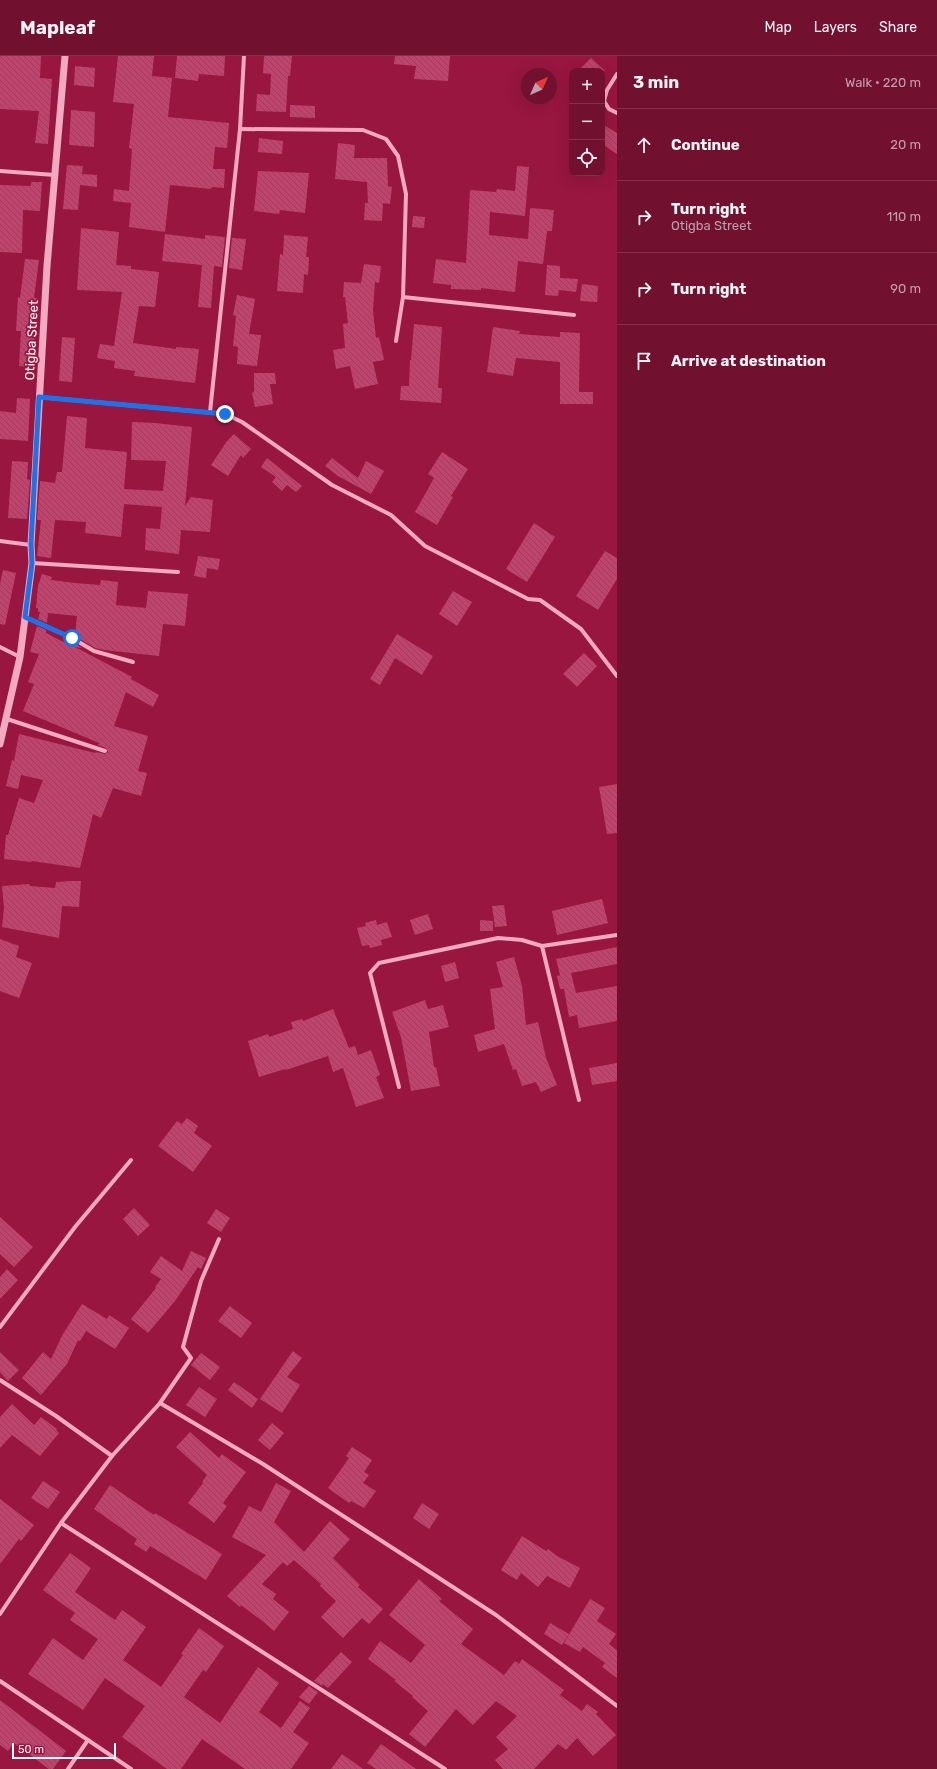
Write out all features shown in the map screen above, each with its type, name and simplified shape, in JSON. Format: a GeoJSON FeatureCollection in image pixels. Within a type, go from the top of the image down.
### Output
{"type":"FeatureCollection","features":[{"type":"Feature","properties":{"kind":"street","name":"Otigba Street"},"geometry":{"type":"LineString","coordinates":[[0,744],[7,719],[20,657],[32,563],[31,544],[47,266],[65,56]]}},
{"type":"Feature","properties":{"kind":"street"},"geometry":{"type":"LineString","coordinates":[[210,412],[240,129],[244,56]]}},
{"type":"Feature","properties":{"kind":"street"},"geometry":{"type":"LineString","coordinates":[[617,74],[607,90],[604,101],[609,109],[617,113]]}},
{"type":"Feature","properties":{"kind":"street"},"geometry":{"type":"LineString","coordinates":[[240,129],[363,130],[386,139],[398,156],[406,194],[403,297],[396,341]]}},
{"type":"Feature","properties":{"kind":"street"},"geometry":{"type":"LineString","coordinates":[[0,171],[55,175]]}},
{"type":"Feature","properties":{"kind":"street"},"geometry":{"type":"LineString","coordinates":[[403,297],[574,315]]}},
{"type":"Feature","properties":{"kind":"street"},"geometry":{"type":"LineString","coordinates":[[39,397],[210,412],[225,414],[242,422],[332,485],[391,515],[425,546],[528,599],[540,600],[581,629],[617,676]]}},
{"type":"Feature","properties":{"kind":"street"},"geometry":{"type":"LineString","coordinates":[[0,541],[31,544]]}},
{"type":"Feature","properties":{"kind":"street"},"geometry":{"type":"LineString","coordinates":[[32,563],[178,572]]}},
{"type":"Feature","properties":{"kind":"street"},"geometry":{"type":"LineString","coordinates":[[25,617],[72,638],[94,651],[133,662]]}},
{"type":"Feature","properties":{"kind":"street"},"geometry":{"type":"LineString","coordinates":[[0,647],[20,657]]}},
{"type":"Feature","properties":{"kind":"street"},"geometry":{"type":"LineString","coordinates":[[7,719],[105,751]]}},
{"type":"Feature","properties":{"kind":"street"},"geometry":{"type":"LineString","coordinates":[[399,1087],[370,973],[379,963],[498,938],[522,940],[542,946],[617,935]]}},
{"type":"Feature","properties":{"kind":"street"},"geometry":{"type":"LineString","coordinates":[[542,946],[579,1100]]}},
{"type":"Feature","properties":{"kind":"street"},"geometry":{"type":"LineString","coordinates":[[0,1327],[75,1227],[131,1160]]}},
{"type":"Feature","properties":{"kind":"street"},"geometry":{"type":"LineString","coordinates":[[0,1614],[61,1523],[112,1456],[160,1403],[191,1358],[183,1347],[201,1281],[220,1239]]}},
{"type":"Feature","properties":{"kind":"street"},"geometry":{"type":"LineString","coordinates":[[0,1380],[56,1416],[112,1456]]}},
{"type":"Feature","properties":{"kind":"street"},"geometry":{"type":"LineString","coordinates":[[160,1403],[263,1464],[496,1615],[617,1706]]}},
{"type":"Feature","properties":{"kind":"street"},"geometry":{"type":"LineString","coordinates":[[61,1523],[445,1769]]}},
{"type":"Feature","properties":{"kind":"street"},"geometry":{"type":"LineString","coordinates":[[0,1681],[131,1769]]}},
{"type":"Feature","properties":{"kind":"street"},"geometry":{"type":"LineString","coordinates":[[68,1769],[88,1740]]}},
{"type":"Feature","properties":{"kind":"building"},"geometry":{"type":"Polygon","coordinates":[[[0,56],[41,56],[40,78],[52,79],[48,144],[35,143],[39,111],[0,109],[0,56]]]}},
{"type":"Feature","properties":{"kind":"building"},"geometry":{"type":"Polygon","coordinates":[[[118,56],[154,56],[152,76],[172,78],[168,117],[229,123],[227,148],[215,147],[213,169],[225,169],[224,188],[212,187],[211,189],[170,185],[165,232],[129,227],[131,203],[113,201],[114,189],[129,191],[132,149],[129,148],[134,104],[113,102],[118,56]]]}},
{"type":"Feature","properties":{"kind":"building"},"geometry":{"type":"Polygon","coordinates":[[[177,56],[225,56],[224,76],[199,74],[198,81],[175,78],[177,56]]]}},
{"type":"Feature","properties":{"kind":"building"},"geometry":{"type":"Polygon","coordinates":[[[264,56],[292,56],[290,76],[288,76],[286,112],[256,111],[257,94],[270,95],[271,74],[263,73],[264,56]]]}},
{"type":"Feature","properties":{"kind":"building"},"geometry":{"type":"Polygon","coordinates":[[[395,56],[450,56],[448,81],[414,79],[416,66],[394,64],[395,56]]]}},
{"type":"Feature","properties":{"kind":"building"},"geometry":{"type":"Polygon","coordinates":[[[591,58],[602,68],[581,68],[591,58]]]}},
{"type":"Feature","properties":{"kind":"building"},"geometry":{"type":"Polygon","coordinates":[[[75,66],[95,68],[94,87],[74,85],[75,66]]]}},
{"type":"Feature","properties":{"kind":"building"},"geometry":{"type":"Polygon","coordinates":[[[290,105],[315,106],[315,118],[290,117],[290,105]]]}},
{"type":"Feature","properties":{"kind":"building"},"geometry":{"type":"Polygon","coordinates":[[[71,110],[95,112],[94,147],[69,145],[71,110]]]}},
{"type":"Feature","properties":{"kind":"building"},"geometry":{"type":"Polygon","coordinates":[[[605,126],[617,133],[617,154],[605,146],[605,126]]]}},
{"type":"Feature","properties":{"kind":"building"},"geometry":{"type":"Polygon","coordinates":[[[259,138],[283,141],[282,154],[258,152],[259,138]]]}},
{"type":"Feature","properties":{"kind":"building"},"geometry":{"type":"Polygon","coordinates":[[[338,143],[355,145],[354,158],[387,158],[388,186],[392,187],[390,204],[383,203],[382,221],[364,220],[365,203],[368,203],[367,182],[335,179],[338,143]]]}},
{"type":"Feature","properties":{"kind":"building"},"geometry":{"type":"Polygon","coordinates":[[[67,165],[83,166],[82,174],[97,175],[97,187],[80,185],[78,210],[63,209],[67,165]]]}},
{"type":"Feature","properties":{"kind":"building"},"geometry":{"type":"Polygon","coordinates":[[[517,166],[529,167],[525,216],[490,212],[489,235],[528,239],[530,208],[554,210],[552,231],[547,231],[543,264],[518,261],[515,292],[481,288],[481,290],[451,289],[451,285],[433,283],[436,259],[466,263],[470,190],[496,192],[497,189],[515,191],[517,166]]]}},
{"type":"Feature","properties":{"kind":"building"},"geometry":{"type":"Polygon","coordinates":[[[258,171],[309,173],[305,213],[280,210],[279,214],[254,211],[258,171]]]}},
{"type":"Feature","properties":{"kind":"building"},"geometry":{"type":"Polygon","coordinates":[[[31,182],[42,182],[40,211],[23,210],[22,253],[0,252],[0,185],[31,186],[31,182]]]}},
{"type":"Feature","properties":{"kind":"building"},"geometry":{"type":"Polygon","coordinates":[[[413,216],[425,217],[424,228],[412,227],[413,216]]]}},
{"type":"Feature","properties":{"kind":"building"},"geometry":{"type":"Polygon","coordinates":[[[81,228],[119,232],[116,265],[131,266],[131,269],[159,272],[155,307],[139,306],[133,343],[176,349],[176,347],[199,349],[195,383],[134,376],[135,371],[114,368],[115,361],[97,358],[100,344],[114,346],[122,292],[77,290],[81,228]]]}},
{"type":"Feature","properties":{"kind":"building"},"geometry":{"type":"Polygon","coordinates":[[[165,234],[205,239],[205,235],[225,237],[222,267],[214,266],[211,308],[198,307],[202,265],[162,261],[165,234]]]}},
{"type":"Feature","properties":{"kind":"building"},"geometry":{"type":"Polygon","coordinates":[[[284,235],[308,237],[306,257],[309,257],[308,275],[304,274],[303,293],[277,291],[280,254],[283,255],[284,235]]]}},
{"type":"Feature","properties":{"kind":"building"},"geometry":{"type":"Polygon","coordinates":[[[232,238],[246,239],[242,270],[229,268],[232,238]]]}},
{"type":"Feature","properties":{"kind":"building"},"geometry":{"type":"Polygon","coordinates":[[[25,259],[39,260],[34,298],[37,298],[33,368],[19,366],[21,331],[16,331],[18,297],[20,298],[25,259]]]}},
{"type":"Feature","properties":{"kind":"building"},"geometry":{"type":"Polygon","coordinates":[[[364,264],[381,266],[379,283],[375,282],[373,311],[376,338],[379,337],[384,360],[373,362],[378,384],[355,389],[350,366],[336,369],[333,350],[345,348],[343,324],[348,323],[345,297],[343,297],[344,282],[361,283],[364,264]]]}},
{"type":"Feature","properties":{"kind":"building"},"geometry":{"type":"Polygon","coordinates":[[[547,265],[560,266],[560,278],[578,279],[576,292],[559,290],[558,296],[545,295],[547,265]]]}},
{"type":"Feature","properties":{"kind":"building"},"geometry":{"type":"Polygon","coordinates":[[[582,284],[598,286],[597,302],[580,301],[582,284]]]}},
{"type":"Feature","properties":{"kind":"building"},"geometry":{"type":"Polygon","coordinates":[[[237,295],[255,299],[249,334],[261,335],[257,366],[237,364],[238,347],[233,346],[236,316],[233,315],[237,295]]]}},
{"type":"Feature","properties":{"kind":"building"},"geometry":{"type":"Polygon","coordinates":[[[414,324],[442,327],[438,388],[442,388],[441,403],[400,400],[401,386],[409,386],[414,324]]]}},
{"type":"Feature","properties":{"kind":"building"},"geometry":{"type":"Polygon","coordinates":[[[493,327],[520,331],[519,334],[560,337],[560,332],[580,333],[579,392],[593,392],[593,404],[560,404],[560,362],[516,358],[513,376],[487,372],[493,327]]]}},
{"type":"Feature","properties":{"kind":"building"},"geometry":{"type":"Polygon","coordinates":[[[62,337],[75,338],[72,382],[59,381],[62,337]]]}},
{"type":"Feature","properties":{"kind":"building"},"geometry":{"type":"Polygon","coordinates":[[[254,373],[275,373],[276,384],[270,384],[273,404],[255,407],[252,393],[254,392],[254,373]]]}},
{"type":"Feature","properties":{"kind":"building"},"geometry":{"type":"Polygon","coordinates":[[[17,398],[30,399],[28,441],[0,439],[0,411],[16,413],[17,398]]]}},
{"type":"Feature","properties":{"kind":"building"},"geometry":{"type":"Polygon","coordinates":[[[67,416],[87,418],[85,448],[127,452],[124,489],[163,491],[166,461],[131,460],[132,422],[192,427],[185,506],[191,497],[213,500],[210,532],[181,530],[179,554],[145,550],[146,528],[160,529],[162,507],[124,504],[121,537],[85,533],[86,522],[55,520],[51,558],[37,556],[41,520],[37,520],[40,481],[55,483],[57,472],[62,472],[67,416]]]}},
{"type":"Feature","properties":{"kind":"building"},"geometry":{"type":"Polygon","coordinates":[[[234,434],[251,449],[243,458],[241,455],[228,476],[211,465],[227,441],[234,434]]]}},
{"type":"Feature","properties":{"kind":"building"},"geometry":{"type":"Polygon","coordinates":[[[442,452],[468,469],[451,496],[453,497],[437,525],[415,512],[434,478],[428,474],[442,452]]]}},
{"type":"Feature","properties":{"kind":"building"},"geometry":{"type":"Polygon","coordinates":[[[267,458],[302,486],[296,492],[287,485],[282,491],[272,482],[276,477],[261,467],[267,458]]]}},
{"type":"Feature","properties":{"kind":"building"},"geometry":{"type":"Polygon","coordinates":[[[332,458],[358,478],[366,461],[384,471],[371,494],[338,476],[325,466],[332,458]]]}},
{"type":"Feature","properties":{"kind":"building"},"geometry":{"type":"Polygon","coordinates":[[[12,461],[28,462],[27,479],[30,480],[27,519],[8,518],[12,461]]]}},
{"type":"Feature","properties":{"kind":"building"},"geometry":{"type":"Polygon","coordinates":[[[534,523],[555,537],[527,582],[506,569],[534,523]]]}},
{"type":"Feature","properties":{"kind":"building"},"geometry":{"type":"Polygon","coordinates":[[[605,551],[617,558],[617,579],[598,610],[576,596],[605,551]]]}},
{"type":"Feature","properties":{"kind":"building"},"geometry":{"type":"Polygon","coordinates":[[[198,556],[220,559],[218,570],[207,568],[206,578],[194,576],[198,556]]]}},
{"type":"Feature","properties":{"kind":"building"},"geometry":{"type":"Polygon","coordinates":[[[3,570],[16,573],[5,625],[0,624],[0,584],[3,570]]]}},
{"type":"Feature","properties":{"kind":"building"},"geometry":{"type":"Polygon","coordinates":[[[42,574],[52,577],[51,580],[75,583],[100,585],[101,580],[118,582],[116,605],[146,608],[148,591],[188,594],[185,626],[163,624],[159,656],[95,648],[75,636],[77,616],[48,613],[47,623],[38,619],[40,612],[38,612],[38,608],[36,608],[38,586],[42,574]]]}},
{"type":"Feature","properties":{"kind":"building"},"geometry":{"type":"Polygon","coordinates":[[[453,591],[472,602],[457,626],[439,614],[453,591]]]}},
{"type":"Feature","properties":{"kind":"building"},"geometry":{"type":"Polygon","coordinates":[[[37,626],[46,630],[46,633],[73,647],[74,643],[82,648],[75,647],[132,677],[131,679],[159,695],[153,707],[126,692],[114,726],[148,736],[138,771],[147,773],[141,796],[113,788],[101,818],[93,814],[80,868],[32,861],[4,859],[6,835],[8,835],[19,798],[34,803],[43,780],[21,775],[18,789],[6,786],[12,760],[14,761],[19,734],[95,753],[105,754],[108,752],[106,748],[98,745],[99,743],[23,711],[34,684],[28,682],[39,654],[30,652],[37,626]]]}},
{"type":"Feature","properties":{"kind":"building"},"geometry":{"type":"Polygon","coordinates":[[[397,634],[433,656],[422,675],[395,658],[380,685],[370,679],[397,634]]]}},
{"type":"Feature","properties":{"kind":"building"},"geometry":{"type":"Polygon","coordinates":[[[584,653],[597,666],[577,687],[563,674],[584,653]]]}},
{"type":"Feature","properties":{"kind":"building"},"geometry":{"type":"Polygon","coordinates":[[[617,784],[617,833],[607,834],[599,787],[617,784]]]}},
{"type":"Feature","properties":{"kind":"building"},"geometry":{"type":"Polygon","coordinates":[[[81,881],[79,907],[62,906],[59,938],[2,927],[4,908],[2,886],[29,884],[30,886],[55,888],[56,882],[81,881]]]}},
{"type":"Feature","properties":{"kind":"building"},"geometry":{"type":"Polygon","coordinates":[[[602,899],[608,923],[557,935],[552,911],[602,899]]]}},
{"type":"Feature","properties":{"kind":"building"},"geometry":{"type":"Polygon","coordinates":[[[504,905],[507,926],[495,927],[492,906],[504,905]]]}},
{"type":"Feature","properties":{"kind":"building"},"geometry":{"type":"Polygon","coordinates":[[[428,914],[433,929],[415,935],[410,920],[428,914]]]}},
{"type":"Feature","properties":{"kind":"building"},"geometry":{"type":"Polygon","coordinates":[[[376,920],[377,925],[387,922],[392,937],[381,940],[382,945],[370,948],[369,945],[362,946],[357,928],[366,926],[365,923],[376,920]]]}},
{"type":"Feature","properties":{"kind":"building"},"geometry":{"type":"Polygon","coordinates":[[[480,920],[493,921],[493,931],[480,931],[480,920]]]}},
{"type":"Feature","properties":{"kind":"building"},"geometry":{"type":"Polygon","coordinates":[[[0,939],[19,946],[16,957],[32,963],[19,998],[0,991],[0,939]]]}},
{"type":"Feature","properties":{"kind":"building"},"geometry":{"type":"Polygon","coordinates":[[[617,947],[617,964],[571,973],[576,993],[617,986],[617,1021],[579,1028],[577,1015],[569,1017],[564,989],[560,989],[557,976],[560,975],[556,959],[617,947]]]}},
{"type":"Feature","properties":{"kind":"building"},"geometry":{"type":"Polygon","coordinates":[[[514,957],[522,986],[526,1025],[538,1022],[546,1058],[557,1085],[541,1092],[536,1082],[522,1086],[516,1069],[513,1070],[504,1044],[478,1052],[474,1035],[495,1029],[490,989],[503,987],[496,962],[514,957]]]}},
{"type":"Feature","properties":{"kind":"building"},"geometry":{"type":"Polygon","coordinates":[[[455,962],[459,978],[445,982],[441,966],[455,962]]]}},
{"type":"Feature","properties":{"kind":"building"},"geometry":{"type":"Polygon","coordinates":[[[425,1000],[428,1009],[443,1005],[449,1027],[429,1032],[434,1067],[436,1067],[440,1086],[411,1091],[401,1037],[392,1012],[425,1000]]]}},
{"type":"Feature","properties":{"kind":"building"},"geometry":{"type":"Polygon","coordinates":[[[333,1009],[349,1048],[355,1046],[358,1055],[371,1050],[380,1075],[376,1077],[384,1098],[356,1107],[343,1068],[333,1072],[328,1056],[259,1077],[248,1041],[268,1034],[269,1037],[293,1029],[291,1022],[302,1019],[303,1021],[333,1009]]]}},
{"type":"Feature","properties":{"kind":"building"},"geometry":{"type":"Polygon","coordinates":[[[617,1063],[617,1081],[592,1085],[589,1068],[617,1063]]]}},
{"type":"Feature","properties":{"kind":"building"},"geometry":{"type":"Polygon","coordinates":[[[187,1118],[198,1126],[194,1133],[212,1146],[193,1172],[158,1146],[177,1121],[182,1124],[187,1118]]]}},
{"type":"Feature","properties":{"kind":"building"},"geometry":{"type":"Polygon","coordinates":[[[134,1208],[150,1225],[138,1236],[123,1219],[134,1208]]]}},
{"type":"Feature","properties":{"kind":"building"},"geometry":{"type":"Polygon","coordinates":[[[216,1209],[230,1218],[221,1232],[207,1223],[216,1209]]]}},
{"type":"Feature","properties":{"kind":"building"},"geometry":{"type":"Polygon","coordinates":[[[0,1217],[33,1247],[14,1267],[0,1254],[0,1217]]]}},
{"type":"Feature","properties":{"kind":"building"},"geometry":{"type":"Polygon","coordinates":[[[191,1251],[206,1258],[201,1269],[198,1267],[175,1301],[148,1333],[131,1319],[156,1288],[155,1287],[161,1279],[150,1272],[161,1256],[182,1271],[191,1251]]]}},
{"type":"Feature","properties":{"kind":"building"},"geometry":{"type":"Polygon","coordinates":[[[7,1269],[18,1280],[0,1299],[0,1277],[7,1269]]]}},
{"type":"Feature","properties":{"kind":"building"},"geometry":{"type":"Polygon","coordinates":[[[82,1304],[107,1319],[109,1315],[129,1328],[115,1349],[86,1331],[80,1341],[78,1340],[67,1364],[41,1395],[22,1378],[43,1352],[51,1359],[63,1334],[82,1304]]]}},
{"type":"Feature","properties":{"kind":"building"},"geometry":{"type":"Polygon","coordinates":[[[230,1306],[252,1323],[241,1338],[218,1321],[230,1306]]]}},
{"type":"Feature","properties":{"kind":"building"},"geometry":{"type":"Polygon","coordinates":[[[293,1351],[302,1358],[287,1377],[300,1385],[282,1413],[260,1399],[293,1351]]]}},
{"type":"Feature","properties":{"kind":"building"},"geometry":{"type":"Polygon","coordinates":[[[0,1352],[19,1370],[8,1381],[0,1372],[0,1352]]]}},
{"type":"Feature","properties":{"kind":"building"},"geometry":{"type":"Polygon","coordinates":[[[201,1353],[220,1367],[210,1380],[191,1365],[201,1353]]]}},
{"type":"Feature","properties":{"kind":"building"},"geometry":{"type":"Polygon","coordinates":[[[234,1382],[258,1399],[252,1408],[228,1390],[234,1382]]]}},
{"type":"Feature","properties":{"kind":"building"},"geometry":{"type":"Polygon","coordinates":[[[199,1387],[217,1399],[205,1417],[186,1405],[199,1387]]]}},
{"type":"Feature","properties":{"kind":"building"},"geometry":{"type":"Polygon","coordinates":[[[12,1404],[34,1425],[41,1417],[57,1429],[56,1430],[59,1433],[40,1456],[12,1435],[0,1448],[0,1417],[12,1404]]]}},
{"type":"Feature","properties":{"kind":"building"},"geometry":{"type":"Polygon","coordinates":[[[272,1423],[284,1433],[270,1450],[258,1440],[272,1423]]]}},
{"type":"Feature","properties":{"kind":"building"},"geometry":{"type":"Polygon","coordinates":[[[190,1432],[219,1458],[222,1454],[246,1472],[223,1503],[227,1506],[214,1523],[188,1503],[207,1475],[176,1447],[190,1432]]]}},
{"type":"Feature","properties":{"kind":"building"},"geometry":{"type":"Polygon","coordinates":[[[352,1447],[372,1460],[364,1472],[369,1475],[363,1483],[376,1491],[364,1508],[351,1501],[349,1503],[328,1488],[349,1458],[346,1456],[352,1447]]]}},
{"type":"Feature","properties":{"kind":"building"},"geometry":{"type":"Polygon","coordinates":[[[43,1481],[60,1492],[48,1509],[31,1498],[43,1481]]]}},
{"type":"Feature","properties":{"kind":"building"},"geometry":{"type":"Polygon","coordinates":[[[276,1483],[291,1491],[274,1522],[304,1552],[330,1521],[350,1539],[333,1558],[360,1585],[358,1587],[383,1609],[369,1624],[362,1618],[343,1638],[321,1617],[336,1601],[320,1586],[321,1584],[294,1560],[287,1566],[283,1562],[262,1584],[276,1594],[273,1599],[289,1612],[274,1631],[227,1596],[266,1555],[232,1537],[249,1506],[261,1512],[276,1483]]]}},
{"type":"Feature","properties":{"kind":"building"},"geometry":{"type":"Polygon","coordinates":[[[110,1485],[154,1515],[155,1513],[222,1554],[206,1580],[150,1546],[146,1552],[134,1544],[137,1539],[94,1509],[110,1485]]]}},
{"type":"Feature","properties":{"kind":"building"},"geometry":{"type":"Polygon","coordinates":[[[0,1499],[34,1525],[21,1541],[19,1539],[0,1564],[0,1499]]]}},
{"type":"Feature","properties":{"kind":"building"},"geometry":{"type":"Polygon","coordinates":[[[422,1503],[439,1514],[429,1529],[413,1518],[422,1503]]]}},
{"type":"Feature","properties":{"kind":"building"},"geometry":{"type":"Polygon","coordinates":[[[522,1536],[546,1551],[548,1549],[557,1556],[580,1568],[570,1588],[547,1576],[538,1587],[521,1573],[517,1580],[501,1570],[522,1536]]]}},
{"type":"Feature","properties":{"kind":"building"},"geometry":{"type":"Polygon","coordinates":[[[70,1553],[91,1568],[75,1592],[115,1620],[122,1610],[146,1627],[123,1660],[161,1687],[199,1628],[224,1646],[206,1672],[203,1670],[184,1697],[220,1723],[258,1667],[279,1683],[259,1712],[281,1728],[300,1701],[310,1708],[293,1732],[309,1743],[291,1769],[245,1769],[202,1739],[181,1769],[167,1769],[122,1737],[145,1706],[105,1678],[83,1710],[28,1674],[53,1638],[83,1660],[98,1639],[70,1620],[75,1613],[43,1590],[70,1553]]]}},
{"type":"Feature","properties":{"kind":"building"},"geometry":{"type":"Polygon","coordinates":[[[419,1579],[442,1599],[439,1601],[473,1629],[461,1644],[504,1675],[515,1661],[519,1664],[522,1659],[564,1690],[560,1695],[582,1711],[587,1704],[598,1712],[596,1714],[616,1735],[593,1756],[577,1738],[566,1750],[558,1744],[534,1769],[503,1769],[495,1760],[508,1749],[496,1737],[517,1716],[496,1701],[473,1725],[456,1709],[425,1747],[409,1734],[428,1711],[412,1697],[413,1696],[394,1681],[396,1680],[368,1659],[380,1641],[411,1663],[425,1645],[389,1615],[419,1579]]]}},
{"type":"Feature","properties":{"kind":"building"},"geometry":{"type":"Polygon","coordinates":[[[590,1599],[605,1608],[597,1621],[616,1634],[609,1644],[617,1650],[617,1678],[602,1667],[605,1663],[583,1647],[580,1652],[564,1643],[590,1599]]]}},
{"type":"Feature","properties":{"kind":"building"},"geometry":{"type":"Polygon","coordinates":[[[550,1623],[569,1634],[562,1645],[544,1634],[550,1623]]]}},
{"type":"Feature","properties":{"kind":"building"},"geometry":{"type":"Polygon","coordinates":[[[341,1652],[352,1662],[328,1688],[323,1684],[322,1686],[314,1681],[341,1652]]]}},
{"type":"Feature","properties":{"kind":"building"},"geometry":{"type":"Polygon","coordinates":[[[309,1686],[318,1692],[309,1704],[299,1697],[309,1686]]]}},
{"type":"Feature","properties":{"kind":"building"},"geometry":{"type":"Polygon","coordinates":[[[0,1700],[66,1751],[53,1769],[49,1769],[14,1743],[8,1751],[0,1745],[0,1700]]]}},
{"type":"Feature","properties":{"kind":"building"},"geometry":{"type":"Polygon","coordinates":[[[381,1744],[416,1769],[376,1769],[367,1763],[381,1744]]]}},
{"type":"Feature","properties":{"kind":"building"},"geometry":{"type":"Polygon","coordinates":[[[342,1754],[363,1769],[331,1769],[342,1754]]]}},
{"type":"Feature","properties":{"kind":"route"},"geometry":{"type":"LineString","coordinates":[[72,638],[25,617],[32,563],[31,544],[39,397],[225,414]]}}]}
